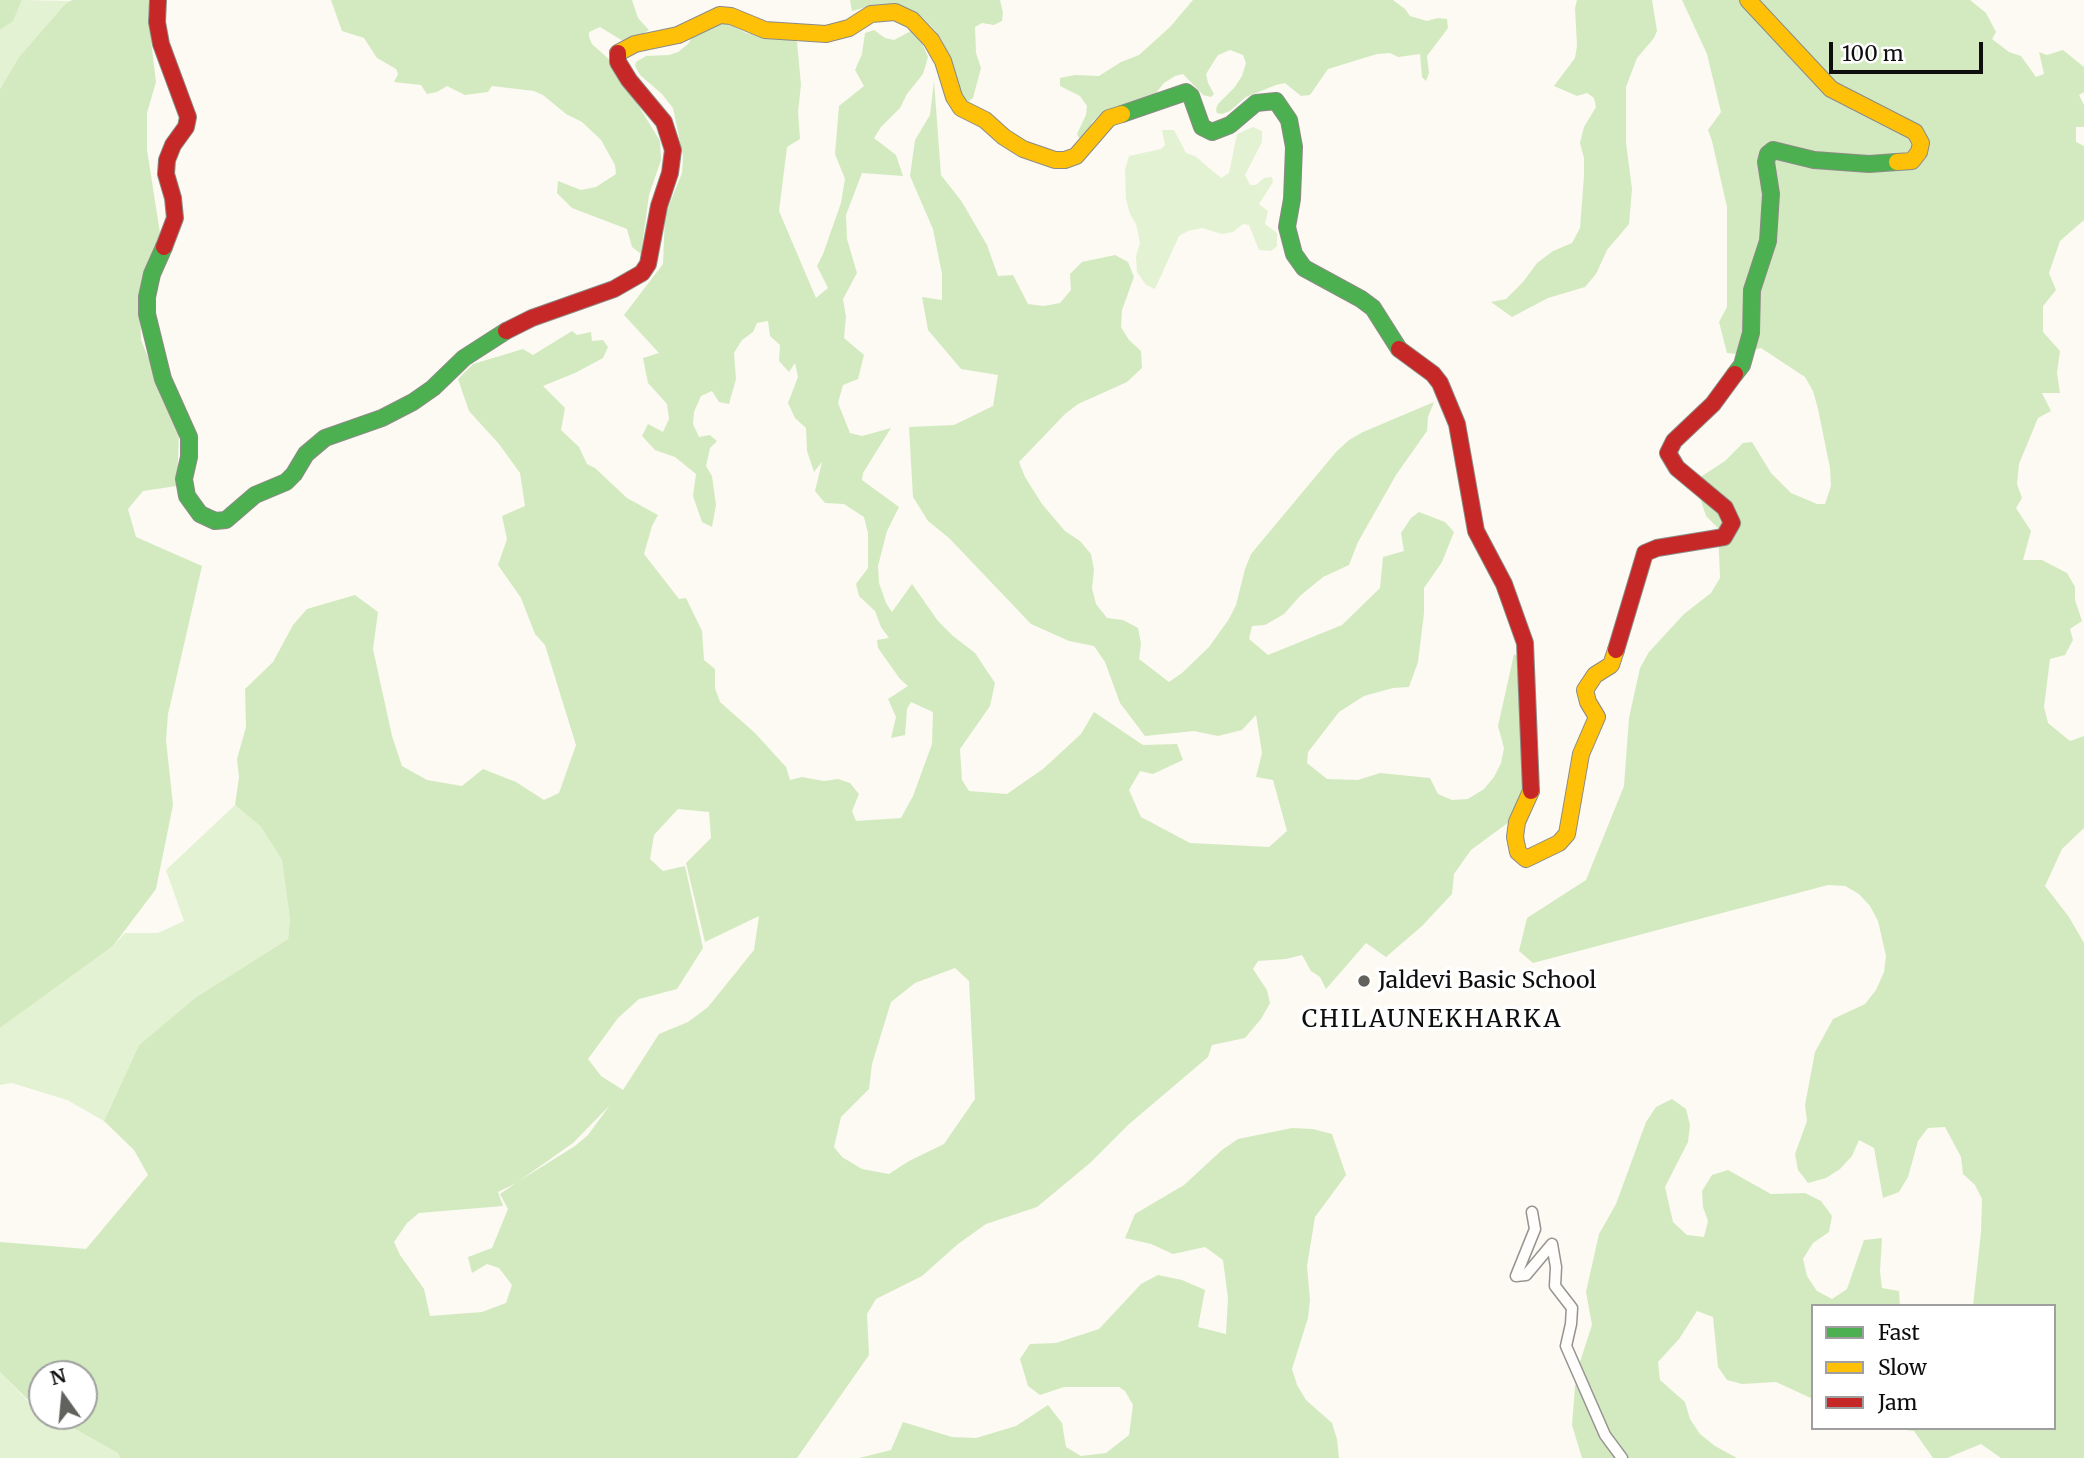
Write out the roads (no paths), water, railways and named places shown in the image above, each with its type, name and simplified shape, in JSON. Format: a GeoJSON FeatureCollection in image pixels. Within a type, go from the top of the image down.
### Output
{"type":"FeatureCollection","features":[{"type":"Feature","properties":{"kind":"street"},"geometry":{"type":"LineString","coordinates":[[158,0],[157,22],[161,44],[188,117],[186,127],[173,145],[167,160],[166,174],[175,218],[152,274],[147,314],[153,348],[163,379],[189,437],[189,457],[184,479],[187,496],[201,514],[215,521],[226,520],[255,495],[286,482],[318,442],[382,418],[414,402],[464,358],[491,339],[532,318],[614,289],[642,273],[648,264],[673,150],[664,121],[629,80],[618,62],[617,57],[621,51],[635,44],[678,34],[720,15],[732,16],[765,30],[826,34],[849,28],[871,14],[895,12],[912,20],[931,40],[943,61],[954,97],[961,108],[985,120],[1023,149],[1055,160],[1076,156],[1109,118],[1179,93],[1186,92],[1191,96],[1202,127],[1212,132],[1230,125],[1256,103],[1276,101],[1286,113],[1291,125],[1294,147],[1292,199],[1287,227],[1294,254],[1304,268],[1373,308],[1403,354],[1433,374],[1451,406],[1461,438],[1476,531],[1504,584],[1525,643],[1527,735],[1532,784],[1530,796],[1517,822],[1515,837],[1518,852],[1526,859],[1559,843],[1567,834],[1581,754],[1597,717],[1588,702],[1586,690],[1595,675],[1611,665],[1645,554],[1657,548],[1724,537],[1732,523],[1724,508],[1677,468],[1668,453],[1675,441],[1713,404],[1742,365],[1751,333],[1752,290],[1768,241],[1771,194],[1766,162],[1768,154],[1773,150],[1814,160],[1869,164],[1912,162],[1919,152],[1921,143],[1915,132],[1831,89],[1748,0]]}},
{"type":"Feature","properties":{"kind":"street"},"geometry":{"type":"LineString","coordinates":[[1532,1212],[1535,1229],[1516,1276],[1525,1275],[1552,1244],[1556,1266],[1555,1286],[1572,1308],[1566,1346],[1605,1435],[1622,1458]]}},
{"type":"Feature","properties":{"kind":"place","name":"Jaldevi Basic School"},"geometry":{"type":"Point","coordinates":[1364,981]}},
{"type":"Feature","properties":{"kind":"district","name":"CHILAUNEKHARKA"},"geometry":{"type":"Point","coordinates":[1432,1020]}}]}
